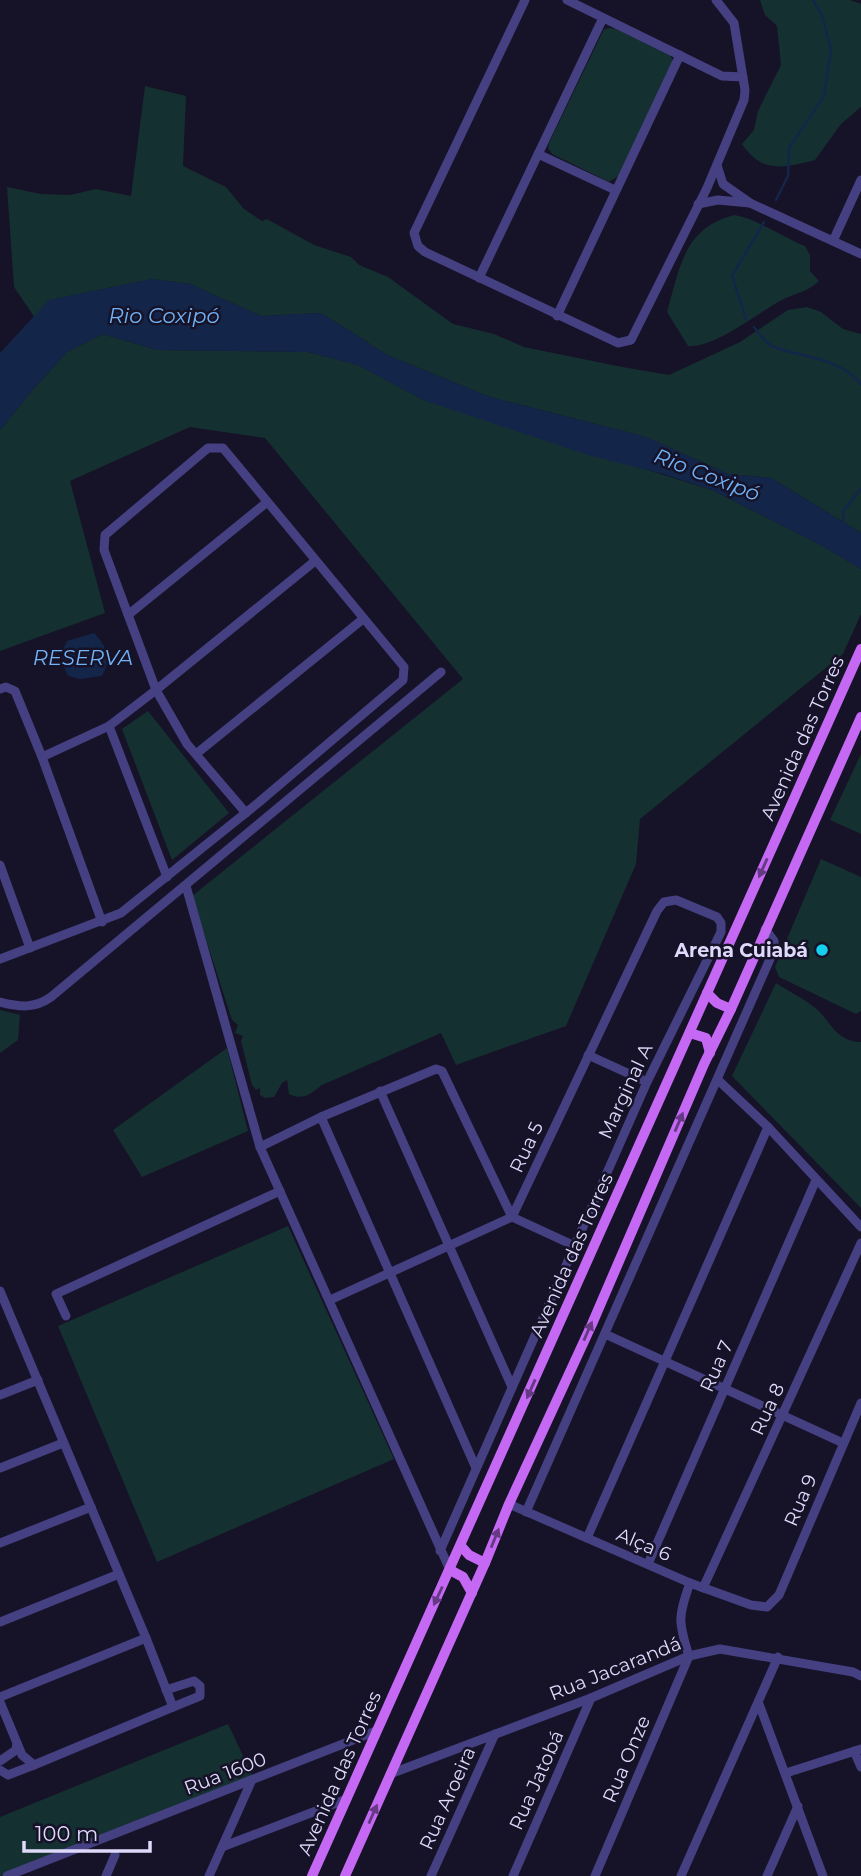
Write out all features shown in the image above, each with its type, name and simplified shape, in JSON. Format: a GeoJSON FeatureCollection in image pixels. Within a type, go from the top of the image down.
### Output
{"type":"FeatureCollection","features":[{"type":"Feature","properties":{"kind":"main road","name":"Avenida das Torres"},"geometry":{"type":"LineString","coordinates":[[312,1876],[861,649]]}},
{"type":"Feature","properties":{"kind":"main road"},"geometry":{"type":"LineString","coordinates":[[345,1876],[861,717]]}},
{"type":"Feature","properties":{"kind":"main road"},"geometry":{"type":"LineString","coordinates":[[708,993],[722,1006],[731,1009]]}},
{"type":"Feature","properties":{"kind":"main road"},"geometry":{"type":"LineString","coordinates":[[690,1033],[706,1038],[710,1053]]}},
{"type":"Feature","properties":{"kind":"main road"},"geometry":{"type":"LineString","coordinates":[[461,1546],[469,1555],[485,1563]]}},
{"type":"Feature","properties":{"kind":"main road"},"geometry":{"type":"LineString","coordinates":[[450,1570],[463,1577],[472,1592]]}},
{"type":"Feature","properties":{"kind":"street"},"geometry":{"type":"LineString","coordinates":[[525,0],[414,233],[421,249],[618,343],[631,340],[717,165],[744,100],[734,23],[716,0]]}},
{"type":"Feature","properties":{"kind":"street"},"geometry":{"type":"LineString","coordinates":[[567,0],[722,76],[743,77]]}},
{"type":"Feature","properties":{"kind":"street"},"geometry":{"type":"LineString","coordinates":[[479,278],[603,18]]}},
{"type":"Feature","properties":{"kind":"street"},"geometry":{"type":"LineString","coordinates":[[557,316],[680,55]]}},
{"type":"Feature","properties":{"kind":"street"},"geometry":{"type":"LineString","coordinates":[[538,153],[615,190]]}},
{"type":"Feature","properties":{"kind":"street"},"geometry":{"type":"LineString","coordinates":[[717,165],[723,184],[750,203],[861,254]]}},
{"type":"Feature","properties":{"kind":"street"},"geometry":{"type":"LineString","coordinates":[[833,241],[861,180]]}},
{"type":"Feature","properties":{"kind":"street"},"geometry":{"type":"LineString","coordinates":[[698,205],[718,200],[750,203]]}},
{"type":"Feature","properties":{"kind":"street"},"geometry":{"type":"LineString","coordinates":[[0,959],[121,913],[246,813],[403,680],[404,667],[223,448],[208,448],[105,535],[104,550],[156,690],[187,744],[246,813]]}},
{"type":"Feature","properties":{"kind":"street"},"geometry":{"type":"LineString","coordinates":[[128,615],[266,503]]}},
{"type":"Feature","properties":{"kind":"street"},"geometry":{"type":"LineString","coordinates":[[42,757],[109,726],[315,561]]}},
{"type":"Feature","properties":{"kind":"street"},"geometry":{"type":"LineString","coordinates":[[196,754],[363,619]]}},
{"type":"Feature","properties":{"kind":"street"},"geometry":{"type":"LineString","coordinates":[[0,1002],[24,1007],[42,1003],[186,886],[440,672]]}},
{"type":"Feature","properties":{"kind":"street"},"geometry":{"type":"LineString","coordinates":[[0,689],[6,687],[15,691],[102,922]]}},
{"type":"Feature","properties":{"kind":"street"},"geometry":{"type":"LineString","coordinates":[[109,726],[167,877]]}},
{"type":"Feature","properties":{"kind":"street"},"geometry":{"type":"LineString","coordinates":[[0,865],[30,948]]}},
{"type":"Feature","properties":{"kind":"street"},"geometry":{"type":"LineString","coordinates":[[186,886],[260,1147],[450,1570]]}},
{"type":"Feature","properties":{"kind":"street","name":"Marginal A"},"geometry":{"type":"LineString","coordinates":[[440,1551],[647,1082],[721,932],[721,923],[717,917],[676,900],[664,902],[657,911]]}},
{"type":"Feature","properties":{"kind":"street","name":"Rua 5"},"geometry":{"type":"LineString","coordinates":[[512,1217],[657,911]]}},
{"type":"Feature","properties":{"kind":"street"},"geometry":{"type":"LineString","coordinates":[[526,1512],[774,950],[774,941],[765,929]]}},
{"type":"Feature","properties":{"kind":"street"},"geometry":{"type":"LineString","coordinates":[[587,1055],[647,1082]]}},
{"type":"Feature","properties":{"kind":"street"},"geometry":{"type":"LineString","coordinates":[[260,1147],[321,1117],[436,1069],[442,1071],[512,1217],[575,1246]]}},
{"type":"Feature","properties":{"kind":"street"},"geometry":{"type":"LineString","coordinates":[[718,1080],[768,1127],[861,1227]]}},
{"type":"Feature","properties":{"kind":"street"},"geometry":{"type":"LineString","coordinates":[[380,1091],[512,1387]]}},
{"type":"Feature","properties":{"kind":"street"},"geometry":{"type":"LineString","coordinates":[[321,1117],[476,1468]]}},
{"type":"Feature","properties":{"kind":"street"},"geometry":{"type":"LineString","coordinates":[[587,1538],[768,1127]]}},
{"type":"Feature","properties":{"kind":"street","name":"Rua 7"},"geometry":{"type":"LineString","coordinates":[[648,1564],[816,1180]]}},
{"type":"Feature","properties":{"kind":"street"},"geometry":{"type":"LineString","coordinates":[[65,1316],[57,1294],[280,1191]]}},
{"type":"Feature","properties":{"kind":"street"},"geometry":{"type":"LineString","coordinates":[[330,1300],[512,1217]]}},
{"type":"Feature","properties":{"kind":"street","name":"Rua 8"},"geometry":{"type":"LineString","coordinates":[[703,1588],[861,1243]]}},
{"type":"Feature","properties":{"kind":"street"},"geometry":{"type":"LineString","coordinates":[[0,1291],[173,1707]]}},
{"type":"Feature","properties":{"kind":"street"},"geometry":{"type":"LineString","coordinates":[[0,1316],[10,1312]]}},
{"type":"Feature","properties":{"kind":"street"},"geometry":{"type":"LineString","coordinates":[[605,1334],[843,1443]]}},
{"type":"Feature","properties":{"kind":"street"},"geometry":{"type":"LineString","coordinates":[[0,1395],[38,1380]]}},
{"type":"Feature","properties":{"kind":"street","name":"Rua 9"},"geometry":{"type":"LineString","coordinates":[[767,1607],[779,1595],[861,1403]]}},
{"type":"Feature","properties":{"kind":"street"},"geometry":{"type":"LineString","coordinates":[[0,1468],[63,1443]]}},
{"type":"Feature","properties":{"kind":"street","name":"Alça 6"},"geometry":{"type":"LineString","coordinates":[[509,1504],[690,1583],[751,1605],[767,1607]]}},
{"type":"Feature","properties":{"kind":"street"},"geometry":{"type":"LineString","coordinates":[[0,1543],[91,1507]]}},
{"type":"Feature","properties":{"kind":"street"},"geometry":{"type":"LineString","coordinates":[[0,1622],[119,1574]]}},
{"type":"Feature","properties":{"kind":"street"},"geometry":{"type":"LineString","coordinates":[[689,1657],[679,1623],[680,1609],[690,1583]]}},
{"type":"Feature","properties":{"kind":"street"},"geometry":{"type":"LineString","coordinates":[[34,1765],[22,1755],[0,1699],[146,1638]]}},
{"type":"Feature","properties":{"kind":"street","name":"Rua Jacarandá"},"geometry":{"type":"LineString","coordinates":[[390,1773],[591,1698],[689,1657],[720,1649],[778,1657],[853,1672],[861,1676]]}},
{"type":"Feature","properties":{"kind":"street","name":"Rua Onze"},"geometry":{"type":"LineString","coordinates":[[595,1876],[689,1657]]}},
{"type":"Feature","properties":{"kind":"street"},"geometry":{"type":"LineString","coordinates":[[681,1876],[778,1657]]}},
{"type":"Feature","properties":{"kind":"street"},"geometry":{"type":"LineString","coordinates":[[0,1770],[8,1775],[200,1696],[200,1686],[194,1681],[166,1690]]}},
{"type":"Feature","properties":{"kind":"street","name":"Rua Jatobá"},"geometry":{"type":"LineString","coordinates":[[513,1876],[591,1698]]}},
{"type":"Feature","properties":{"kind":"street"},"geometry":{"type":"LineString","coordinates":[[759,1704],[823,1876]]}},
{"type":"Feature","properties":{"kind":"street","name":"Rua 1600"},"geometry":{"type":"LineString","coordinates":[[7,1876],[376,1731]]}},
{"type":"Feature","properties":{"kind":"street","name":"Rua Aroeira"},"geometry":{"type":"LineString","coordinates":[[431,1876],[495,1734]]}},
{"type":"Feature","properties":{"kind":"street"},"geometry":{"type":"LineString","coordinates":[[0,1761],[13,1753],[17,1743]]}},
{"type":"Feature","properties":{"kind":"street"},"geometry":{"type":"LineString","coordinates":[[786,1773],[858,1750],[861,1767]]}},
{"type":"Feature","properties":{"kind":"street"},"geometry":{"type":"LineString","coordinates":[[209,1876],[251,1782]]}},
{"type":"Feature","properties":{"kind":"street"},"geometry":{"type":"LineString","coordinates":[[222,1847],[347,1799]]}},
{"type":"Feature","properties":{"kind":"street"},"geometry":{"type":"LineString","coordinates":[[767,1876],[798,1806]]}},
{"type":"Feature","properties":{"kind":"street"},"geometry":{"type":"LineString","coordinates":[[106,1876],[115,1855]]}},
{"type":"Feature","properties":{"kind":"green space"},"geometry":{"type":"Polygon","coordinates":[[[760,0],[850,0],[861,4],[861,107],[841,124],[815,160],[774,166],[757,160],[742,144],[754,130],[758,111],[781,65],[777,26],[765,15],[760,0]]]}},
{"type":"Feature","properties":{"kind":"green space"},"geometry":{"type":"Polygon","coordinates":[[[610,28],[670,55],[673,61],[620,175],[609,182],[552,154],[548,148],[604,29],[610,28]]]}},
{"type":"Feature","properties":{"kind":"green space"},"geometry":{"type":"Polygon","coordinates":[[[145,86],[186,96],[183,166],[226,187],[244,209],[262,221],[267,219],[314,245],[351,257],[359,265],[388,277],[453,324],[494,334],[524,347],[669,375],[740,342],[788,310],[807,307],[821,312],[843,329],[861,334],[861,533],[771,478],[728,474],[646,437],[490,397],[389,356],[321,313],[261,316],[190,284],[152,279],[50,300],[35,318],[14,287],[7,187],[41,194],[70,195],[96,189],[131,196],[145,86]]]}},
{"type":"Feature","properties":{"kind":"green space"},"geometry":{"type":"Polygon","coordinates":[[[735,215],[761,224],[805,246],[810,255],[810,271],[819,281],[723,336],[710,342],[688,346],[667,312],[681,265],[694,239],[718,221],[735,215]]]}},
{"type":"Feature","properties":{"kind":"green space"},"geometry":{"type":"Polygon","coordinates":[[[103,334],[157,350],[308,352],[359,365],[423,400],[712,490],[821,545],[861,569],[861,614],[843,654],[640,819],[636,864],[566,1026],[456,1065],[441,1033],[322,1085],[303,1097],[289,1094],[287,1080],[282,1083],[274,1097],[265,1098],[260,1095],[260,1088],[256,1090],[252,1085],[241,1041],[243,1036],[235,1033],[238,1025],[232,1020],[192,896],[463,679],[265,438],[190,427],[70,481],[105,613],[0,651],[0,430],[67,352],[103,334]]]}},
{"type":"Feature","properties":{"kind":"green space"},"geometry":{"type":"Polygon","coordinates":[[[148,711],[229,813],[172,860],[122,729],[148,711]]]}},
{"type":"Feature","properties":{"kind":"green space"},"geometry":{"type":"Polygon","coordinates":[[[861,754],[861,834],[830,820],[861,754]]]}},
{"type":"Feature","properties":{"kind":"green space","name":"Arena Cuiabá"},"geometry":{"type":"Polygon","coordinates":[[[821,859],[861,877],[861,1011],[856,1014],[779,977],[775,967],[821,859]]]}},
{"type":"Feature","properties":{"kind":"green space"},"geometry":{"type":"Polygon","coordinates":[[[776,983],[814,1007],[839,1034],[852,1041],[861,1042],[861,1208],[732,1076],[776,983]]]}},
{"type":"Feature","properties":{"kind":"green space"},"geometry":{"type":"Polygon","coordinates":[[[0,1010],[20,1015],[18,1040],[0,1053],[0,1010]]]}},
{"type":"Feature","properties":{"kind":"green space"},"geometry":{"type":"Polygon","coordinates":[[[227,1048],[248,1131],[142,1177],[113,1130],[227,1048]]]}},
{"type":"Feature","properties":{"kind":"green space"},"geometry":{"type":"Polygon","coordinates":[[[288,1226],[394,1459],[157,1562],[58,1326],[288,1226]]]}},
{"type":"Feature","properties":{"kind":"green space"},"geometry":{"type":"Polygon","coordinates":[[[228,1724],[254,1779],[0,1876],[0,1817],[228,1724]]]}},
{"type":"Feature","properties":{"kind":"water","name":"Rio Coxipó"},"geometry":{"type":"Polygon","coordinates":[[[152,279],[190,284],[261,316],[321,313],[389,356],[490,397],[646,437],[728,474],[771,478],[861,533],[861,569],[821,545],[712,490],[588,455],[423,400],[358,365],[308,352],[157,350],[103,334],[67,352],[0,430],[0,353],[49,300],[152,279]]]}},
{"type":"Feature","properties":{"kind":"water","name":"RESERVA"},"geometry":{"type":"Polygon","coordinates":[[[94,633],[107,653],[107,664],[102,676],[80,679],[68,676],[62,659],[67,641],[94,633]]]}},
{"type":"Feature","properties":{"kind":"waterway"},"geometry":{"type":"LineString","coordinates":[[776,200],[788,176],[789,148],[824,96],[831,49],[822,16],[813,0]]}},
{"type":"Feature","properties":{"kind":"waterway"},"geometry":{"type":"LineString","coordinates":[[746,319],[732,276],[764,222]]}},
{"type":"Feature","properties":{"kind":"waterway"},"geometry":{"type":"LineString","coordinates":[[754,327],[765,341],[774,347],[831,363],[842,368],[861,384]]}},
{"type":"Feature","properties":{"kind":"waterway"},"geometry":{"type":"LineString","coordinates":[[843,522],[844,510],[861,489]]}},
{"type":"Feature","properties":{"kind":"place","name":"Arena Cuiabá"},"geometry":{"type":"Point","coordinates":[822,950]}}]}
